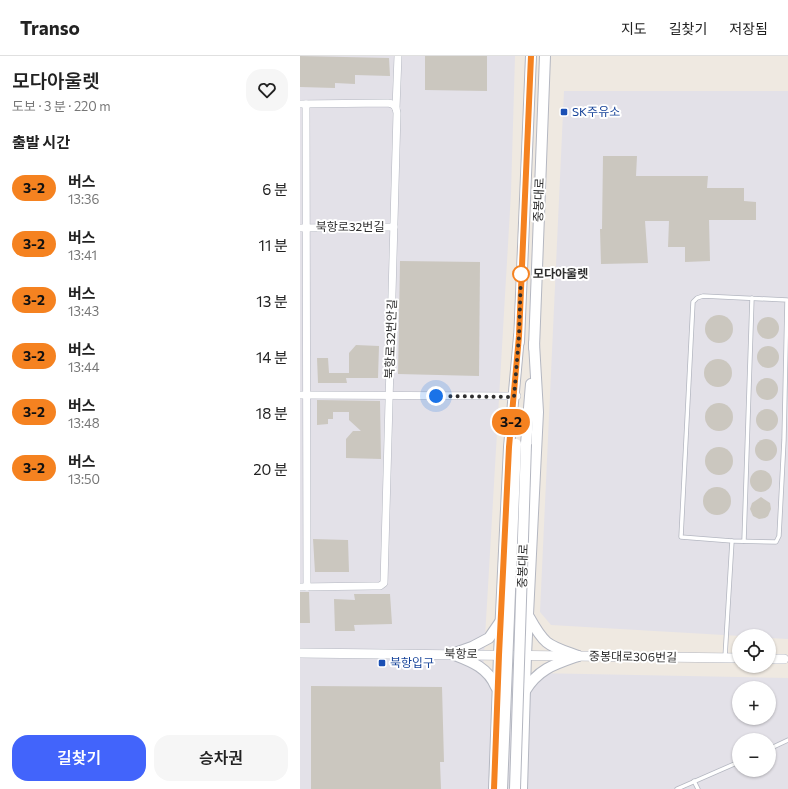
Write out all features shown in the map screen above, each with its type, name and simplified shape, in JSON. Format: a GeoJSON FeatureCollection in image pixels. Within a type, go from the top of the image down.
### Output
{"type":"FeatureCollection","features":[{"type":"Feature","properties":{"kind":"main road","name":"중봉대로"},"geometry":{"type":"LineString","coordinates":[[494,789],[500,622],[509,447],[515,397],[519,336],[531,56]]}},
{"type":"Feature","properties":{"kind":"main road","name":"중봉대로"},"geometry":{"type":"LineString","coordinates":[[502,789],[521,444],[534,343],[545,56]]}},
{"type":"Feature","properties":{"kind":"main road","name":"중봉대로"},"geometry":{"type":"LineString","coordinates":[[522,789],[526,655],[538,412],[534,343]]}},
{"type":"Feature","properties":{"kind":"main road","name":"중봉대로"},"geometry":{"type":"LineString","coordinates":[[515,397],[521,444],[515,789]]}},
{"type":"Feature","properties":{"kind":"main road"},"geometry":{"type":"LineString","coordinates":[[528,616],[542,640],[551,646],[578,656]]}},
{"type":"Feature","properties":{"kind":"main road"},"geometry":{"type":"LineString","coordinates":[[452,654],[472,647],[489,638],[500,622]]}},
{"type":"Feature","properties":{"kind":"main road"},"geometry":{"type":"LineString","coordinates":[[452,654],[473,662],[487,672],[493,679],[497,690]]}},
{"type":"Feature","properties":{"kind":"main road"},"geometry":{"type":"LineString","coordinates":[[525,691],[531,681],[544,670],[578,656]]}},
{"type":"Feature","properties":{"kind":"street","name":"북항로32번안길"},"geometry":{"type":"LineString","coordinates":[[304,587],[380,586],[384,583],[398,56]]}},
{"type":"Feature","properties":{"kind":"street"},"geometry":{"type":"LineString","coordinates":[[303,228],[303,104],[388,103],[392,104],[396,108]]}},
{"type":"Feature","properties":{"kind":"street","name":"북항로32번길"},"geometry":{"type":"LineString","coordinates":[[304,587],[303,228],[394,227]]}},
{"type":"Feature","properties":{"kind":"street"},"geometry":{"type":"LineString","coordinates":[[303,395],[515,397]]}},
{"type":"Feature","properties":{"kind":"street","name":"북항로"},"geometry":{"type":"LineString","coordinates":[[300,653],[526,655]]}},
{"type":"Feature","properties":{"kind":"street","name":"중봉대로306번길"},"geometry":{"type":"LineString","coordinates":[[526,655],[732,658]]}},
{"type":"Feature","properties":{"kind":"street"},"geometry":{"type":"LineString","coordinates":[[776,659],[784,659]]}},
{"type":"Feature","properties":{"kind":"lane"},"geometry":{"type":"LineString","coordinates":[[703,296],[786,300],[784,440],[779,536],[776,542],[732,541],[681,536],[694,302],[697,298],[703,296]]}},
{"type":"Feature","properties":{"kind":"lane"},"geometry":{"type":"LineString","coordinates":[[744,541],[752,298]]}},
{"type":"Feature","properties":{"kind":"lane"},"geometry":{"type":"LineString","coordinates":[[724,658],[732,541]]}},
{"type":"Feature","properties":{"kind":"lane"},"geometry":{"type":"LineString","coordinates":[[776,746],[788,740]]}},
{"type":"Feature","properties":{"kind":"lane"},"geometry":{"type":"LineString","coordinates":[[677,789],[732,765]]}},
{"type":"Feature","properties":{"kind":"lane"},"geometry":{"type":"LineString","coordinates":[[694,781],[698,789]]}},
{"type":"Feature","properties":{"kind":"shaded area"},"geometry":{"type":"Polygon","coordinates":[[[300,56],[515,56],[511,193],[483,672],[788,678],[788,789],[300,789],[300,56]]]}},
{"type":"Feature","properties":{"kind":"shaded area"},"geometry":{"type":"Polygon","coordinates":[[[564,91],[788,91],[788,639],[776,638],[776,629],[732,629],[732,635],[551,625],[540,612],[564,91]]]}},
{"type":"Feature","properties":{"kind":"building"},"geometry":{"type":"Polygon","coordinates":[[[300,56],[389,58],[390,76],[355,75],[355,84],[335,83],[335,88],[300,87],[300,56]]]}},
{"type":"Feature","properties":{"kind":"building"},"geometry":{"type":"Polygon","coordinates":[[[425,56],[487,56],[487,91],[425,90],[425,56]]]}},
{"type":"Feature","properties":{"kind":"building"},"geometry":{"type":"Polygon","coordinates":[[[603,156],[637,156],[636,176],[708,176],[707,188],[744,188],[744,201],[756,202],[756,220],[709,220],[710,261],[685,262],[685,247],[668,247],[669,221],[645,221],[648,263],[601,264],[600,229],[602,229],[603,156]]]}},
{"type":"Feature","properties":{"kind":"building"},"geometry":{"type":"Polygon","coordinates":[[[400,261],[480,262],[479,376],[398,374],[400,261]]]}},
{"type":"Feature","properties":{"kind":"building"},"geometry":{"type":"Polygon","coordinates":[[[719,315],[729,319],[733,329],[729,339],[719,343],[709,339],[705,329],[709,319],[719,315]]]}},
{"type":"Feature","properties":{"kind":"building"},"geometry":{"type":"Polygon","coordinates":[[[768,317],[772,318],[778,324],[778,332],[772,338],[768,339],[764,338],[758,332],[757,328],[758,324],[764,318],[768,317]]]}},
{"type":"Feature","properties":{"kind":"building"},"geometry":{"type":"Polygon","coordinates":[[[356,345],[379,346],[378,378],[346,378],[347,383],[318,383],[317,358],[328,358],[329,373],[349,373],[349,353],[356,345]]]}},
{"type":"Feature","properties":{"kind":"building"},"geometry":{"type":"Polygon","coordinates":[[[768,346],[772,347],[778,353],[778,361],[772,367],[768,368],[764,367],[758,361],[757,357],[758,353],[764,347],[768,346]]]}},
{"type":"Feature","properties":{"kind":"building"},"geometry":{"type":"Polygon","coordinates":[[[718,359],[728,363],[732,373],[728,383],[718,387],[708,383],[704,373],[708,363],[718,359]]]}},
{"type":"Feature","properties":{"kind":"building"},"geometry":{"type":"Polygon","coordinates":[[[767,378],[771,379],[777,385],[777,393],[771,399],[767,400],[763,399],[757,393],[756,389],[757,385],[763,379],[767,378]]]}},
{"type":"Feature","properties":{"kind":"building"},"geometry":{"type":"Polygon","coordinates":[[[317,400],[380,401],[381,459],[346,458],[346,439],[353,431],[361,431],[349,420],[349,412],[333,412],[333,419],[328,419],[328,424],[317,425],[317,400]]]}},
{"type":"Feature","properties":{"kind":"building"},"geometry":{"type":"Polygon","coordinates":[[[719,403],[729,407],[733,417],[729,427],[719,431],[709,427],[705,417],[709,407],[719,403]]]}},
{"type":"Feature","properties":{"kind":"building"},"geometry":{"type":"Polygon","coordinates":[[[767,409],[771,410],[777,416],[777,424],[771,430],[767,431],[763,430],[757,424],[756,420],[757,416],[763,410],[767,409]]]}},
{"type":"Feature","properties":{"kind":"building"},"geometry":{"type":"Polygon","coordinates":[[[766,439],[770,440],[776,446],[776,454],[770,460],[766,461],[762,460],[756,454],[755,450],[756,446],[762,440],[766,439]]]}},
{"type":"Feature","properties":{"kind":"building"},"geometry":{"type":"Polygon","coordinates":[[[719,447],[729,451],[733,461],[729,471],[719,475],[709,471],[705,461],[709,451],[719,447]]]}},
{"type":"Feature","properties":{"kind":"building"},"geometry":{"type":"Polygon","coordinates":[[[761,470],[765,471],[771,477],[771,485],[765,491],[761,492],[757,491],[751,485],[750,481],[751,477],[757,471],[761,470]]]}},
{"type":"Feature","properties":{"kind":"building"},"geometry":{"type":"Polygon","coordinates":[[[717,487],[727,491],[731,501],[727,511],[717,515],[707,511],[703,501],[707,491],[717,487]]]}},
{"type":"Feature","properties":{"kind":"building"},"geometry":{"type":"Polygon","coordinates":[[[761,497],[770,503],[771,509],[768,516],[759,519],[753,516],[750,509],[752,503],[761,497]]]}},
{"type":"Feature","properties":{"kind":"building"},"geometry":{"type":"Polygon","coordinates":[[[313,539],[348,540],[349,572],[315,572],[313,539]]]}},
{"type":"Feature","properties":{"kind":"building"},"geometry":{"type":"Polygon","coordinates":[[[300,592],[309,592],[310,623],[300,623],[300,592]]]}},
{"type":"Feature","properties":{"kind":"building"},"geometry":{"type":"Polygon","coordinates":[[[354,594],[390,594],[392,624],[354,625],[355,631],[335,631],[334,599],[355,600],[354,594]]]}},
{"type":"Feature","properties":{"kind":"building"},"geometry":{"type":"Polygon","coordinates":[[[311,686],[442,687],[444,762],[440,762],[441,789],[311,789],[311,686]]]}},
{"type":"Feature","properties":{"kind":"bus line","name":"3-2"},"geometry":{"type":"LineString","coordinates":[[494,789],[509,447],[519,336],[531,56]]}},
{"type":"Feature","properties":{"kind":"place","name":"SK주유소"},"geometry":{"type":"Point","coordinates":[564,112]}},
{"type":"Feature","properties":{"kind":"place","name":"모다아울렛"},"geometry":{"type":"Point","coordinates":[521,274]}},
{"type":"Feature","properties":{"kind":"place","name":"북항입구"},"geometry":{"type":"Point","coordinates":[382,663]}},
{"type":"Feature","properties":{"kind":"route"},"geometry":{"type":"LineString","coordinates":[[436,396],[514,397],[519,336],[521,274]]}}]}
